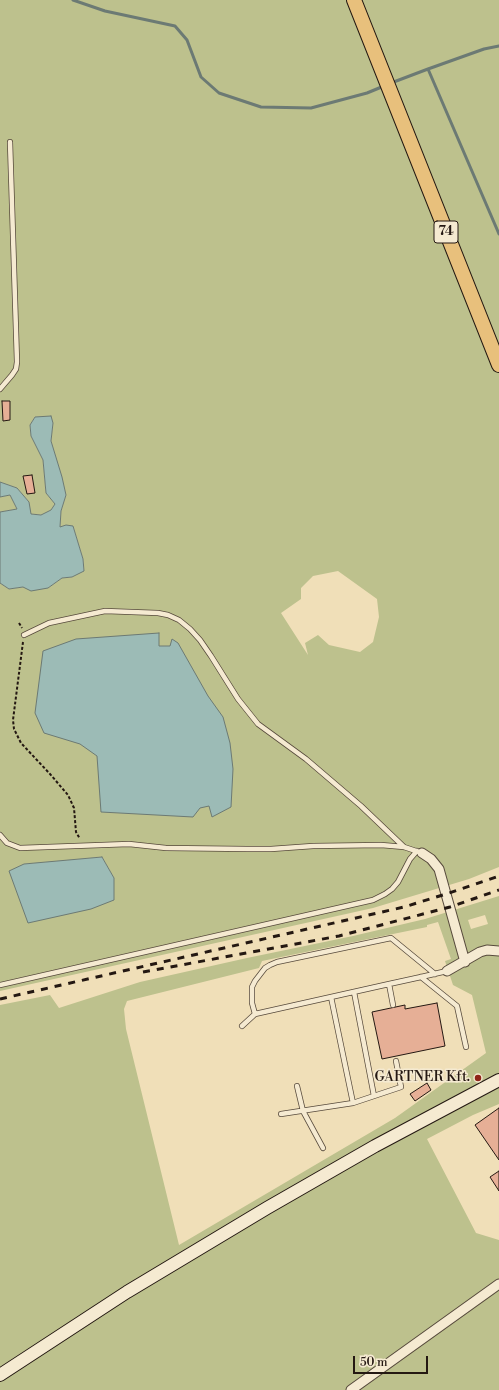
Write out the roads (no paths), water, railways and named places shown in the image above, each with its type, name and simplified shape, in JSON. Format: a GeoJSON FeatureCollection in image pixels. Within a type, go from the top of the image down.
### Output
{"type":"FeatureCollection","features":[{"type":"Feature","properties":{"kind":"main road","name":"74"},"geometry":{"type":"LineString","coordinates":[[354,0],[499,365]]}},
{"type":"Feature","properties":{"kind":"main road"},"geometry":{"type":"LineString","coordinates":[[0,1375],[127,1292],[267,1208],[375,1146],[499,1080]]}},
{"type":"Feature","properties":{"kind":"street"},"geometry":{"type":"LineString","coordinates":[[419,852],[432,859],[439,869],[465,962]]}},
{"type":"Feature","properties":{"kind":"street"},"geometry":{"type":"LineString","coordinates":[[447,971],[480,952],[487,950],[499,951]]}},
{"type":"Feature","properties":{"kind":"street"},"geometry":{"type":"LineString","coordinates":[[350,1390],[499,1284]]}},
{"type":"Feature","properties":{"kind":"lane"},"geometry":{"type":"LineString","coordinates":[[0,389],[16,369],[17,362],[10,142]]}},
{"type":"Feature","properties":{"kind":"lane"},"geometry":{"type":"LineString","coordinates":[[24,635],[49,623],[105,611],[158,613],[168,615],[179,620],[200,640],[238,699],[258,724],[317,769],[361,806],[404,847]]}},
{"type":"Feature","properties":{"kind":"lane"},"geometry":{"type":"LineString","coordinates":[[0,835],[7,843],[20,848],[129,844],[166,848],[247,849],[381,845],[404,847],[419,852]]}},
{"type":"Feature","properties":{"kind":"lane"},"geometry":{"type":"LineString","coordinates":[[0,985],[373,900],[392,889],[398,882],[410,859],[419,852]]}},
{"type":"Feature","properties":{"kind":"lane"},"geometry":{"type":"LineString","coordinates":[[255,1014],[252,1003],[252,987],[265,968],[277,962],[391,938],[435,974]]}},
{"type":"Feature","properties":{"kind":"lane"},"geometry":{"type":"LineString","coordinates":[[242,1026],[255,1014],[447,971]]}},
{"type":"Feature","properties":{"kind":"lane"},"geometry":{"type":"LineString","coordinates":[[421,978],[457,1006],[466,1047]]}},
{"type":"Feature","properties":{"kind":"lane"},"geometry":{"type":"LineString","coordinates":[[389,984],[392,1005]]}},
{"type":"Feature","properties":{"kind":"lane"},"geometry":{"type":"LineString","coordinates":[[354,992],[374,1096]]}},
{"type":"Feature","properties":{"kind":"lane"},"geometry":{"type":"LineString","coordinates":[[331,997],[353,1103]]}},
{"type":"Feature","properties":{"kind":"lane"},"geometry":{"type":"LineString","coordinates":[[281,1114],[353,1103],[400,1086],[396,1061]]}},
{"type":"Feature","properties":{"kind":"lane"},"geometry":{"type":"LineString","coordinates":[[297,1086],[303,1111],[323,1148]]}},
{"type":"Feature","properties":{"kind":"water"},"geometry":{"type":"Polygon","coordinates":[[[51,416],[53,423],[51,441],[66,495],[61,511],[60,527],[66,525],[73,526],[83,559],[84,571],[72,577],[62,578],[48,588],[31,591],[23,587],[9,589],[0,583],[0,512],[17,509],[10,495],[0,497],[0,482],[17,488],[29,502],[31,514],[41,515],[51,510],[55,504],[46,493],[43,460],[31,436],[30,425],[35,417],[51,416]]]}},
{"type":"Feature","properties":{"kind":"water"},"geometry":{"type":"Polygon","coordinates":[[[159,633],[159,646],[170,646],[172,639],[178,643],[208,696],[223,717],[230,743],[233,769],[231,807],[212,817],[209,806],[200,808],[193,817],[101,812],[97,756],[80,744],[44,733],[35,713],[43,651],[76,639],[159,633]]]}},
{"type":"Feature","properties":{"kind":"water"},"geometry":{"type":"Polygon","coordinates":[[[102,857],[114,878],[114,900],[91,909],[28,923],[9,871],[24,864],[102,857]]]}},
{"type":"Feature","properties":{"kind":"waterway"},"geometry":{"type":"LineString","coordinates":[[73,0],[105,11],[175,26],[187,40],[201,77],[219,93],[261,107],[311,108],[367,93],[384,86]]}},
{"type":"Feature","properties":{"kind":"waterway"},"geometry":{"type":"LineString","coordinates":[[428,69],[484,49],[499,46]]}},
{"type":"Feature","properties":{"kind":"waterway"},"geometry":{"type":"LineString","coordinates":[[391,83],[428,69],[499,234]]}},
{"type":"Feature","properties":{"kind":"railway"},"geometry":{"type":"LineString","coordinates":[[0,999],[404,907],[499,876]]}},
{"type":"Feature","properties":{"kind":"railway"},"geometry":{"type":"LineString","coordinates":[[143,972],[339,936],[450,907],[499,890]]}},
{"type":"Feature","properties":{"kind":"place","name":"GARTNER Kft."},"geometry":{"type":"Point","coordinates":[478,1078]}}]}
